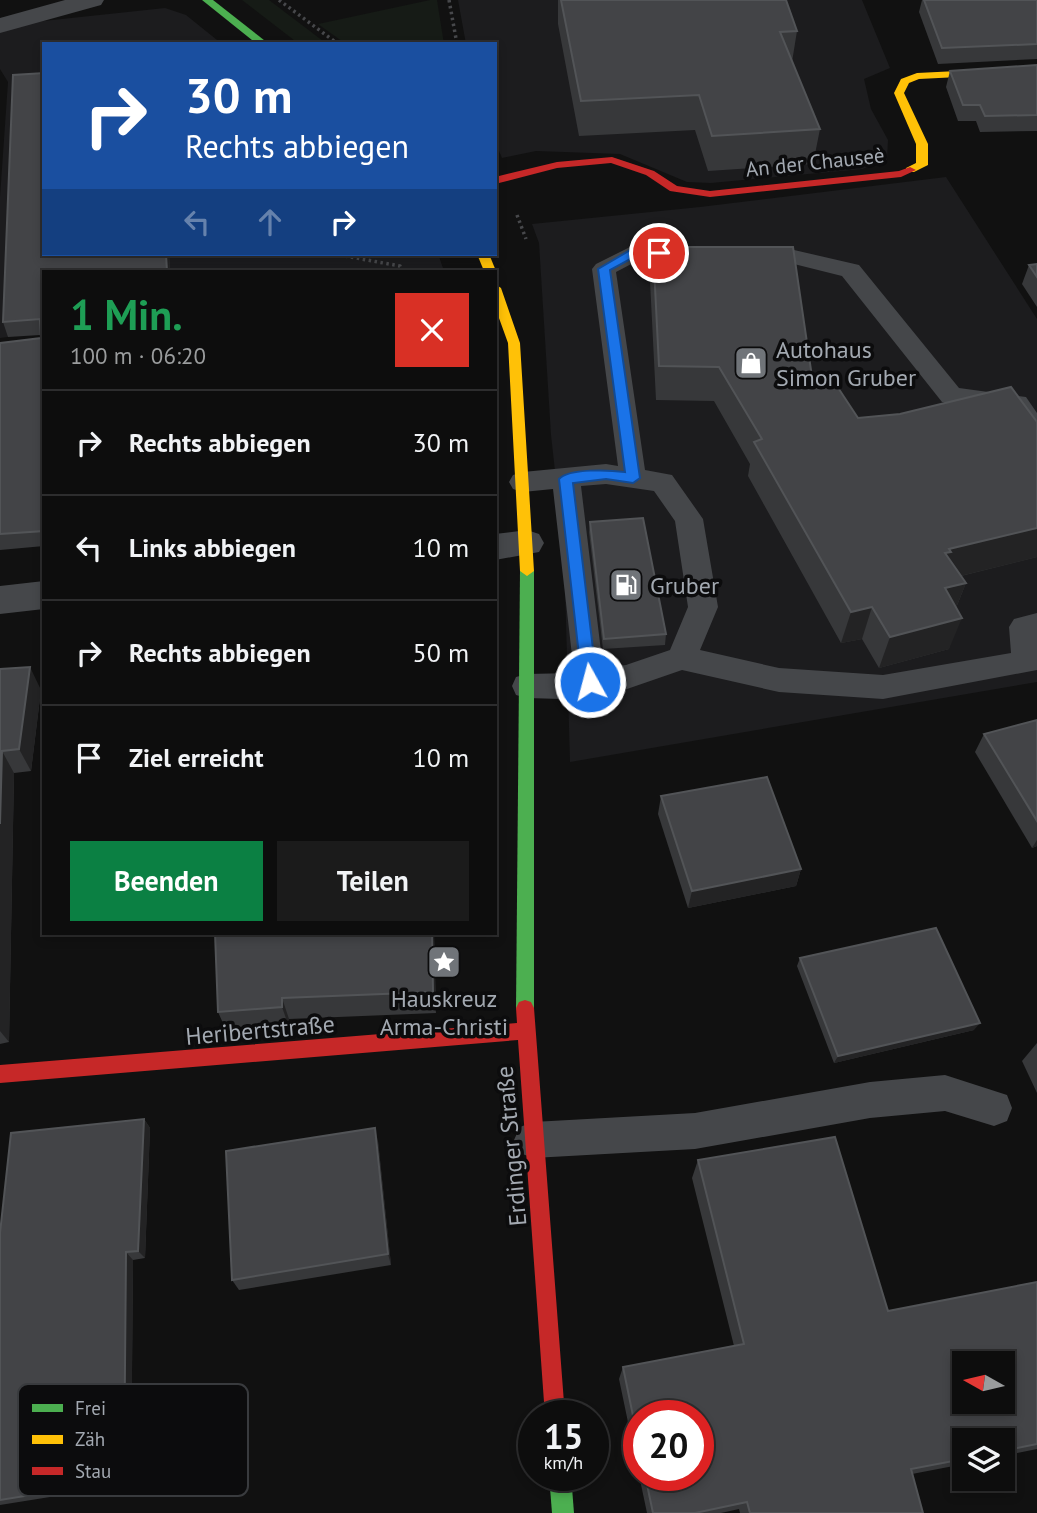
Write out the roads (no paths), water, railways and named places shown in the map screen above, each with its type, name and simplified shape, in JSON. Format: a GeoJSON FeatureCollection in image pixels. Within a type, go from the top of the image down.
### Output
{"type":"FeatureCollection","features":[{"type":"Feature","properties":{"kind":"main road"},"geometry":{"type":"LineString","coordinates":[[207,0],[261,42]]}},
{"type":"Feature","properties":{"kind":"main road","name":"An der Chauseè"},"geometry":{"type":"LineString","coordinates":[[497,180],[557,165],[612,160],[650,173],[674,189],[710,194],[901,174],[922,165],[922,144],[899,93],[905,81],[917,76],[1037,70]]}},
{"type":"Feature","properties":{"kind":"main road","name":"Erdinger Straße"},"geometry":{"type":"LineString","coordinates":[[497,294],[514,343],[523,482],[511,545],[527,686],[525,1031],[554,1400]]}},
{"type":"Feature","properties":{"kind":"main road","name":"Heribertstraße"},"geometry":{"type":"LineString","coordinates":[[0,1074],[525,1031]]}},
{"type":"Feature","properties":{"kind":"main road"},"geometry":{"type":"LineString","coordinates":[[561,1491],[563,1513]]}},
{"type":"Feature","properties":{"kind":"street"},"geometry":{"type":"LineString","coordinates":[[0,26],[92,0]]}},
{"type":"Feature","properties":{"kind":"street"},"geometry":{"type":"LineString","coordinates":[[0,600],[42,595]]}},
{"type":"Feature","properties":{"kind":"lane"},"geometry":{"type":"LineString","coordinates":[[633,478],[604,269],[632,253],[794,257],[850,270],[951,396],[1017,403],[1037,433]]}},
{"type":"Feature","properties":{"kind":"lane"},"geometry":{"type":"LineString","coordinates":[[523,482],[606,474],[662,482],[689,519],[703,607],[682,658]]}},
{"type":"Feature","properties":{"kind":"lane"},"geometry":{"type":"LineString","coordinates":[[566,479],[590,682]]}},
{"type":"Feature","properties":{"kind":"lane"},"geometry":{"type":"LineString","coordinates":[[527,686],[561,687],[627,677],[682,658],[779,680],[884,687],[1026,662],[1024,627],[1037,624]]}},
{"type":"Feature","properties":{"kind":"lane"},"geometry":{"type":"LineString","coordinates":[[533,1140],[570,1136],[695,1132],[870,1100],[945,1093],[995,1108]]}},
{"type":"Feature","properties":{"kind":"place","name":"Autohaus Simon Gruber"},"geometry":{"type":"Point","coordinates":[751,363]}},
{"type":"Feature","properties":{"kind":"place","name":"Gruber"},"geometry":{"type":"Point","coordinates":[626,585]}},
{"type":"Feature","properties":{"kind":"place","name":"Hauskreuz Arma-Christi"},"geometry":{"type":"Point","coordinates":[444,962]}}]}
